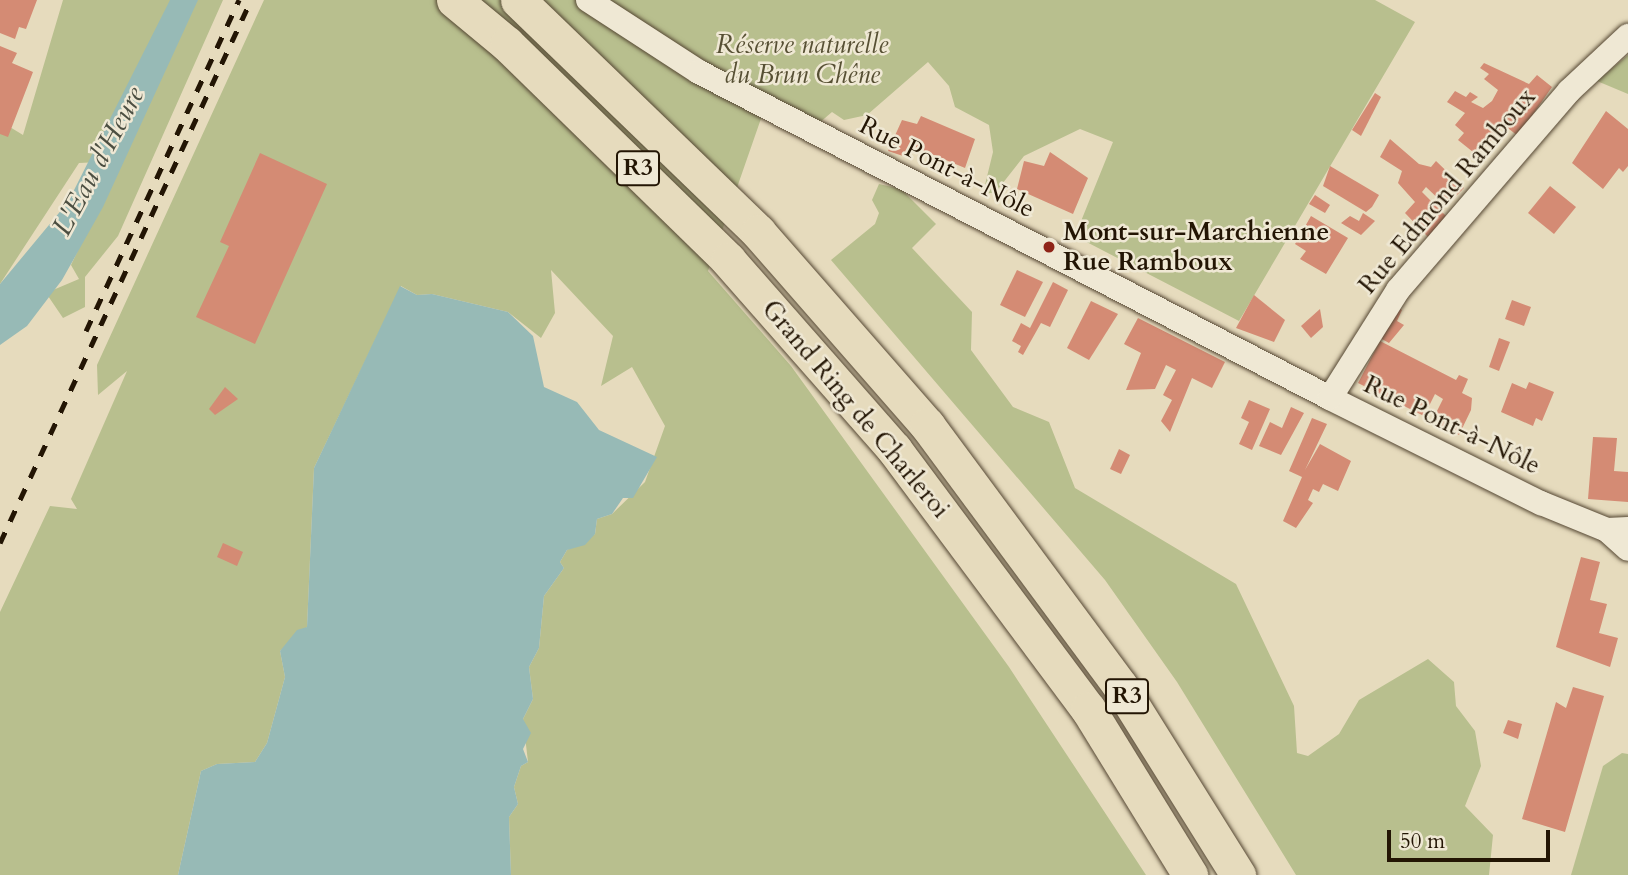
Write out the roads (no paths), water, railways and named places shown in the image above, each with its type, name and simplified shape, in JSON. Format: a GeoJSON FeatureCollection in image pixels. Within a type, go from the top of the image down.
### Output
{"type":"FeatureCollection","features":[{"type":"Feature","properties":{"kind":"highway","name":"Grand Ring de Charleroi"},"geometry":{"type":"LineString","coordinates":[[454,0],[638,168],[810,349],[972,548],[1065,677],[1190,875]]}},
{"type":"Feature","properties":{"kind":"highway","name":"Grand Ring de Charleroi"},"geometry":{"type":"LineString","coordinates":[[518,0],[692,166],[839,322],[1005,525],[1120,686],[1238,875]]}},
{"type":"Feature","properties":{"kind":"street","name":"Rue Pont-à-Nôle"},"geometry":{"type":"LineString","coordinates":[[588,0],[699,72],[1330,398],[1617,529],[1628,549]]}},
{"type":"Feature","properties":{"kind":"street","name":"Rue Edmond Ramboux"},"geometry":{"type":"LineString","coordinates":[[1330,398],[1398,290],[1569,91],[1628,36]]}},
{"type":"Feature","properties":{"kind":"water","name":"L'Eau d'Heure"},"geometry":{"type":"Polygon","coordinates":[[[170,0],[198,0],[103,207],[62,280],[27,326],[0,345],[0,284],[68,202],[170,0]]]}},
{"type":"Feature","properties":{"kind":"water"},"geometry":{"type":"Polygon","coordinates":[[[400,286],[417,295],[432,294],[508,312],[533,336],[544,387],[577,402],[599,430],[657,457],[633,498],[623,498],[612,514],[597,519],[595,534],[585,545],[567,550],[560,562],[564,568],[544,596],[539,648],[529,667],[533,699],[523,719],[531,733],[523,749],[528,762],[521,766],[514,787],[518,804],[509,817],[511,875],[178,875],[201,771],[217,764],[255,762],[267,743],[285,677],[280,651],[297,630],[307,627],[314,468],[400,286]]]}},
{"type":"Feature","properties":{"kind":"railway"},"geometry":{"type":"LineString","coordinates":[[86,331],[239,0]]}},
{"type":"Feature","properties":{"kind":"railway"},"geometry":{"type":"LineString","coordinates":[[0,543],[251,0]]}},
{"type":"Feature","properties":{"kind":"place","name":"Mont-sur-Marchienne Rue Ramboux"},"geometry":{"type":"Point","coordinates":[1049,247]}},
{"type":"Feature","properties":{"kind":"park label","name":"Réserve naturelle du Brun Chêne"},"geometry":{"type":"Point","coordinates":[802,60]}}]}
